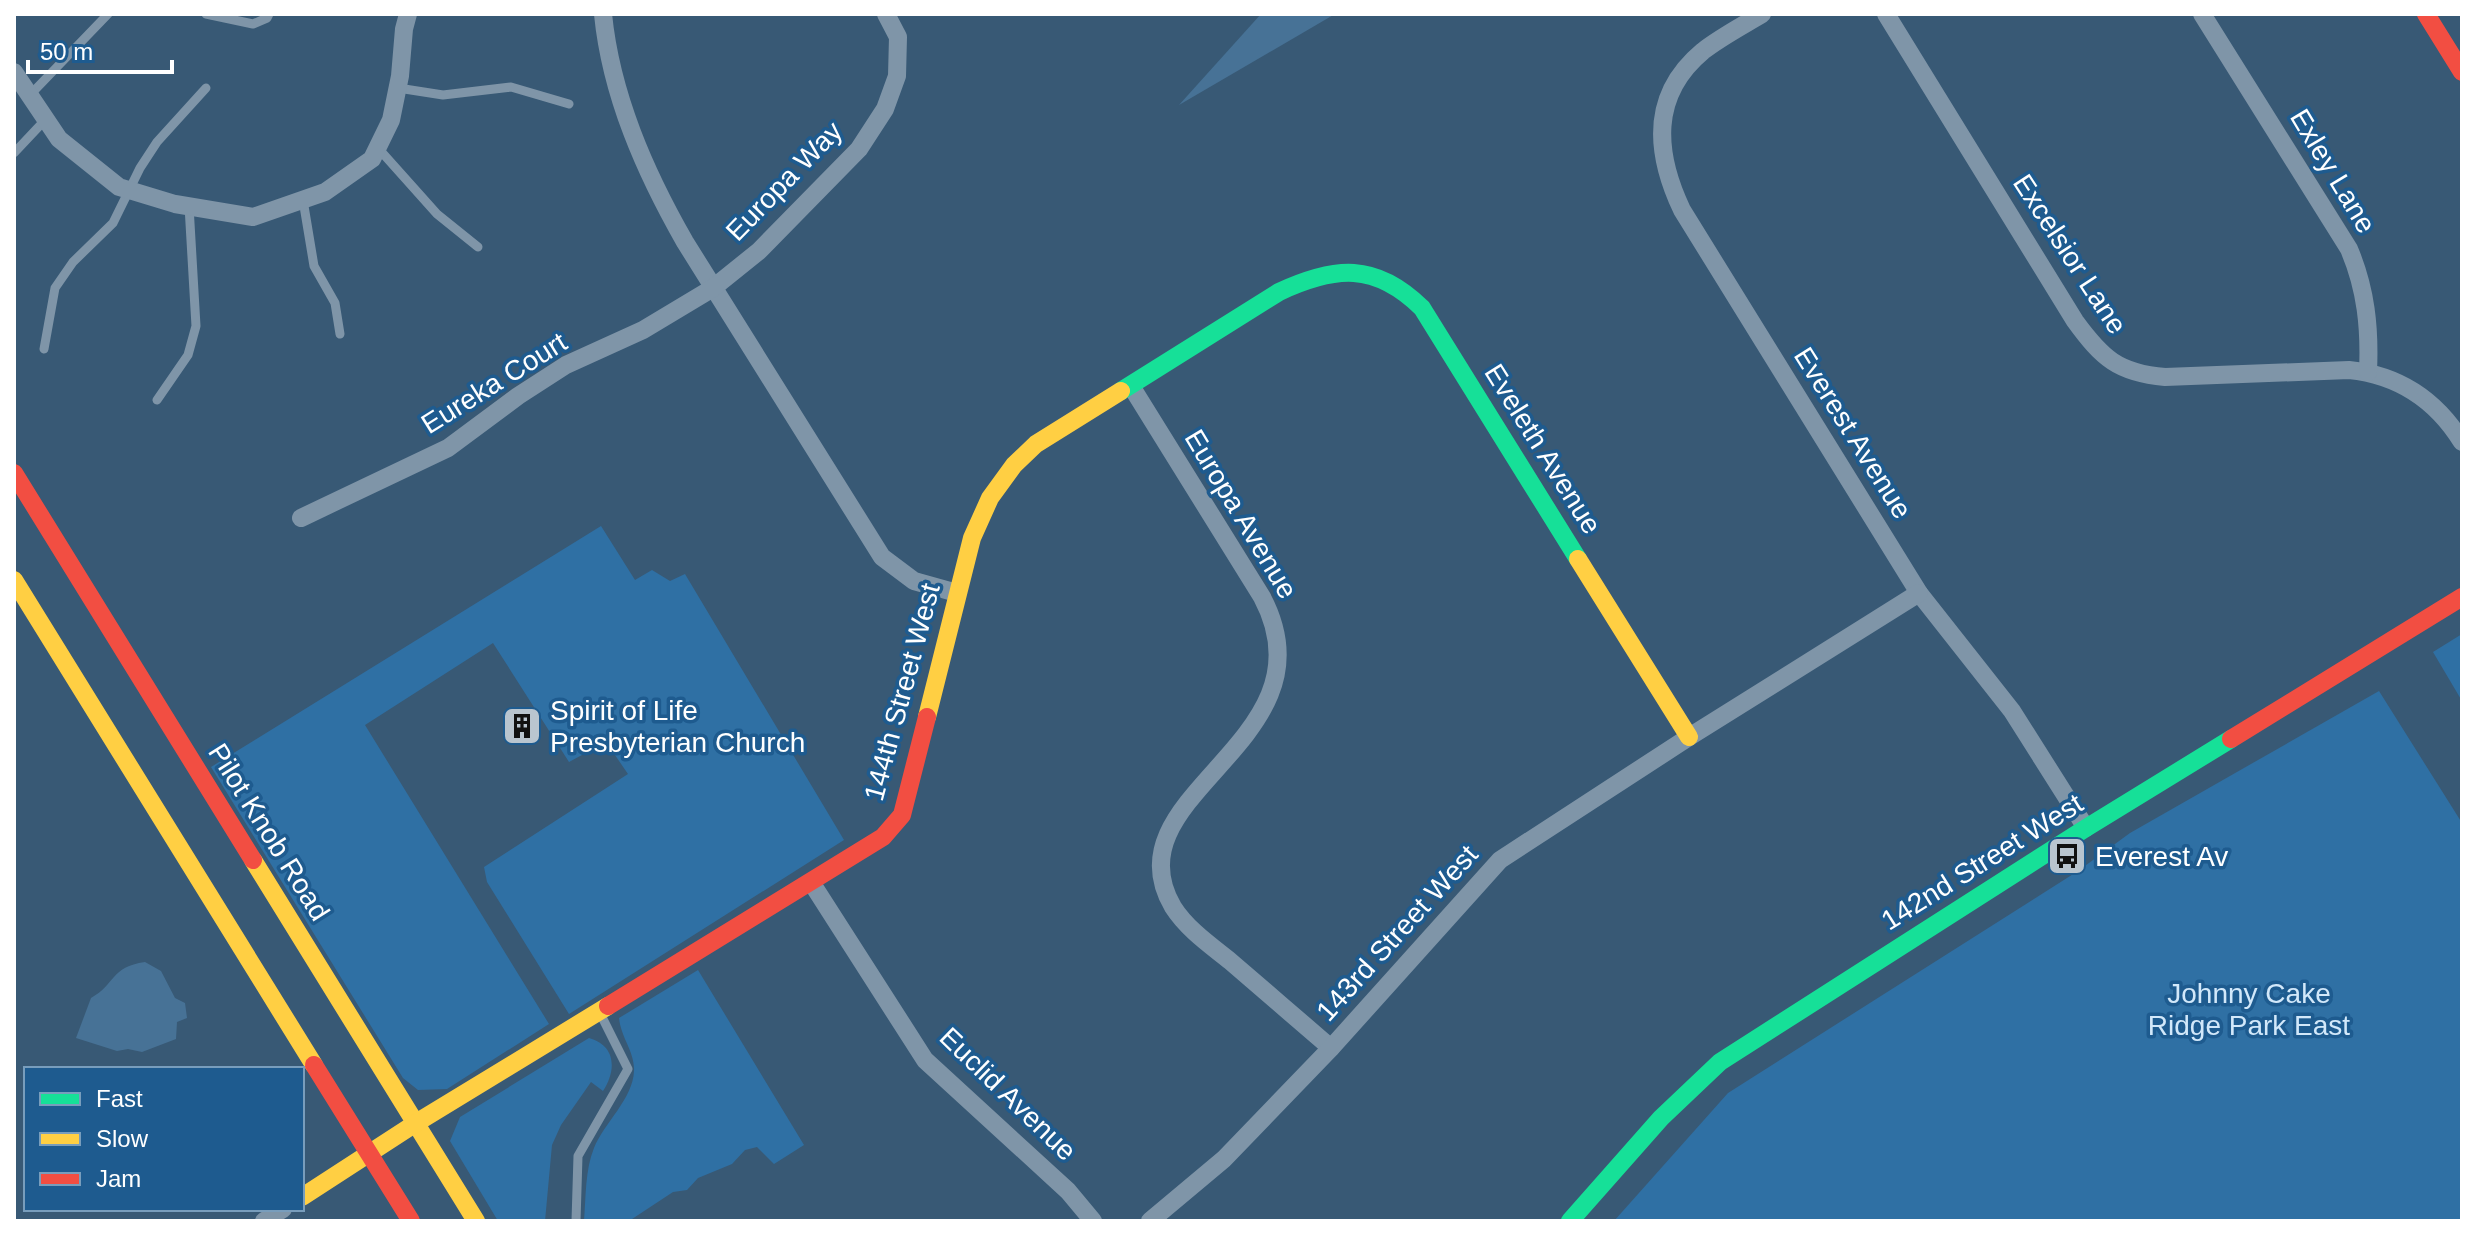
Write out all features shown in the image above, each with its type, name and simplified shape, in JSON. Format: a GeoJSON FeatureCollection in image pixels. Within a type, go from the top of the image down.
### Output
{"type":"FeatureCollection","features":[{"type":"Feature","properties":{"kind":"street"},"geometry":{"type":"LineString","coordinates":[[14,72],[59,139],[119,187],[189,206],[253,217],[325,192],[372,159],[391,120],[408,14]]}},
{"type":"Feature","properties":{"kind":"street"},"geometry":{"type":"LineString","coordinates":[[603,14],[619,93],[639,151],[665,207],[713,288],[882,557],[914,581],[957,593]]}},
{"type":"Feature","properties":{"kind":"street","name":"Europa Way"},"geometry":{"type":"LineString","coordinates":[[713,288],[759,251],[859,149],[885,109],[897,76],[898,37],[886,14]]}},
{"type":"Feature","properties":{"kind":"street","name":"Everest Avenue"},"geometry":{"type":"LineString","coordinates":[[1762,14],[1706,48],[1680,75],[1666,105],[1662,129],[1662,152],[1674,193],[1919,593],[2012,711],[2086,828]]}},
{"type":"Feature","properties":{"kind":"street","name":"Excelsior Lane"},"geometry":{"type":"LineString","coordinates":[[1886,14],[2075,321],[2109,360],[2140,375],[2165,377],[2349,370],[2368,372],[2410,389],[2428,401],[2445,417],[2462,442]]}},
{"type":"Feature","properties":{"kind":"street","name":"Exley Lane"},"geometry":{"type":"LineString","coordinates":[[2202,14],[2349,249],[2360,275],[2365,299],[2368,372]]}},
{"type":"Feature","properties":{"kind":"street"},"geometry":{"type":"LineString","coordinates":[[2426,14],[2462,72]]}},
{"type":"Feature","properties":{"kind":"street","name":"Eveleth Avenue"},"geometry":{"type":"LineString","coordinates":[[1298,282],[1334,271],[1364,272],[1413,296],[1689,737]]}},
{"type":"Feature","properties":{"kind":"street","name":"144th Street West"},"geometry":{"type":"LineString","coordinates":[[304,1196],[416,1123],[883,837],[902,815],[972,538],[983,509],[1004,474],[1036,444],[1298,282]]}},
{"type":"Feature","properties":{"kind":"street","name":"Eureka Court"},"geometry":{"type":"LineString","coordinates":[[301,518],[448,448],[566,365],[643,330],[713,288]]}},
{"type":"Feature","properties":{"kind":"street","name":"Europa Avenue"},"geometry":{"type":"LineString","coordinates":[[1131,386],[1262,597],[1271,615],[1277,656],[1273,688],[1259,718],[1166,833],[1161,862],[1166,894],[1186,923],[1331,1048]]}},
{"type":"Feature","properties":{"kind":"street","name":"Pilot Knob Road"},"geometry":{"type":"LineString","coordinates":[[14,473],[476,1221]]}},
{"type":"Feature","properties":{"kind":"street"},"geometry":{"type":"LineString","coordinates":[[14,580],[411,1221]]}},
{"type":"Feature","properties":{"kind":"street","name":"143rd Street West"},"geometry":{"type":"LineString","coordinates":[[1150,1221],[1224,1159],[1331,1048],[1500,860],[1919,593]]}},
{"type":"Feature","properties":{"kind":"street","name":"142nd Street West"},"geometry":{"type":"LineString","coordinates":[[1570,1221],[1661,1118],[1720,1062],[2086,828],[2462,597]]}},
{"type":"Feature","properties":{"kind":"street","name":"Euclid Avenue"},"geometry":{"type":"LineString","coordinates":[[811,882],[925,1060],[1068,1191],[1093,1221]]}},
{"type":"Feature","properties":{"kind":"lane"},"geometry":{"type":"LineString","coordinates":[[30,95],[108,14]]}},
{"type":"Feature","properties":{"kind":"lane"},"geometry":{"type":"LineString","coordinates":[[206,14],[253,24],[269,14]]}},
{"type":"Feature","properties":{"kind":"lane"},"geometry":{"type":"LineString","coordinates":[[398,88],[443,95],[511,87],[569,104]]}},
{"type":"Feature","properties":{"kind":"lane"},"geometry":{"type":"LineString","coordinates":[[44,349],[55,288],[73,262],[113,223],[128,190],[157,142],[206,88]]}},
{"type":"Feature","properties":{"kind":"lane"},"geometry":{"type":"LineString","coordinates":[[14,153],[46,119]]}},
{"type":"Feature","properties":{"kind":"lane"},"geometry":{"type":"LineString","coordinates":[[378,148],[437,214],[478,247]]}},
{"type":"Feature","properties":{"kind":"lane"},"geometry":{"type":"LineString","coordinates":[[303,200],[314,266],[335,303],[340,334]]}},
{"type":"Feature","properties":{"kind":"lane"},"geometry":{"type":"LineString","coordinates":[[157,400],[188,355],[196,326],[189,206]]}},
{"type":"Feature","properties":{"kind":"lane"},"geometry":{"type":"LineString","coordinates":[[576,1221],[578,1156],[628,1069],[599,1011]]}},
{"type":"Feature","properties":{"kind":"green space"},"geometry":{"type":"Polygon","coordinates":[[[601,526],[635,580],[652,570],[670,581],[685,574],[844,840],[569,1014],[487,882],[484,867],[628,774],[606,742],[569,762],[493,643],[365,725],[549,1024],[447,1089],[418,1090],[403,1078],[211,767],[601,526]]]}},
{"type":"Feature","properties":{"kind":"green space"},"geometry":{"type":"Polygon","coordinates":[[[2462,634],[2462,701],[2433,652],[2462,634]]]}},
{"type":"Feature","properties":{"kind":"green space","name":"Johnny Cake Ridge Park East"},"geometry":{"type":"Polygon","coordinates":[[[2379,691],[2462,823],[2462,1221],[1614,1221],[1728,1093],[2078,871],[2130,833],[2379,691]]]}},
{"type":"Feature","properties":{"kind":"green space"},"geometry":{"type":"Polygon","coordinates":[[[698,970],[804,1145],[774,1164],[757,1147],[745,1150],[732,1164],[698,1178],[687,1190],[673,1192],[629,1221],[584,1221],[591,1156],[604,1129],[624,1101],[634,1071],[619,1018],[698,970]]]}},
{"type":"Feature","properties":{"kind":"green space"},"geometry":{"type":"Polygon","coordinates":[[[589,1038],[605,1047],[612,1068],[603,1091],[591,1082],[561,1125],[552,1145],[545,1221],[498,1221],[450,1141],[460,1117],[589,1038]]]}},
{"type":"Feature","properties":{"kind":"shaded area"},"geometry":{"type":"Polygon","coordinates":[[[1261,14],[1335,14],[1179,105],[1261,14]]]}},
{"type":"Feature","properties":{"kind":"shaded area"},"geometry":{"type":"Polygon","coordinates":[[[145,962],[161,971],[175,998],[185,1003],[187,1018],[177,1022],[176,1039],[142,1052],[128,1049],[117,1051],[76,1038],[91,998],[125,968],[145,962]]]}},
{"type":"Feature","properties":{"kind":"traffic: fast"},"geometry":{"type":"LineString","coordinates":[[1121,391],[1279,292],[1299,283],[1318,277],[1354,273],[1388,282],[1422,308],[1578,559]]}},
{"type":"Feature","properties":{"kind":"traffic: fast"},"geometry":{"type":"LineString","coordinates":[[1570,1221],[1661,1118],[1720,1062],[2231,739]]}},
{"type":"Feature","properties":{"kind":"traffic: slow"},"geometry":{"type":"LineString","coordinates":[[927,717],[972,538],[990,498],[1014,465],[1036,444],[1121,391]]}},
{"type":"Feature","properties":{"kind":"traffic: slow"},"geometry":{"type":"LineString","coordinates":[[1578,559],[1689,737]]}},
{"type":"Feature","properties":{"kind":"traffic: slow"},"geometry":{"type":"LineString","coordinates":[[14,580],[314,1065]]}},
{"type":"Feature","properties":{"kind":"traffic: slow"},"geometry":{"type":"LineString","coordinates":[[253,860],[476,1221]]}},
{"type":"Feature","properties":{"kind":"traffic: slow"},"geometry":{"type":"LineString","coordinates":[[304,1196],[608,1006]]}},
{"type":"Feature","properties":{"kind":"traffic: jam"},"geometry":{"type":"LineString","coordinates":[[2426,14],[2462,72]]}},
{"type":"Feature","properties":{"kind":"traffic: jam"},"geometry":{"type":"LineString","coordinates":[[14,473],[253,860]]}},
{"type":"Feature","properties":{"kind":"traffic: jam"},"geometry":{"type":"LineString","coordinates":[[2231,739],[2462,597]]}},
{"type":"Feature","properties":{"kind":"traffic: jam"},"geometry":{"type":"LineString","coordinates":[[608,1006],[883,837],[902,815],[927,717]]}},
{"type":"Feature","properties":{"kind":"traffic: jam"},"geometry":{"type":"LineString","coordinates":[[314,1065],[411,1221]]}},
{"type":"Feature","properties":{"kind":"place","name":"Spirit of Life Presbyterian Church"},"geometry":{"type":"Point","coordinates":[522,726]}},
{"type":"Feature","properties":{"kind":"place","name":"Everest Av"},"geometry":{"type":"Point","coordinates":[2067,856]}}]}
